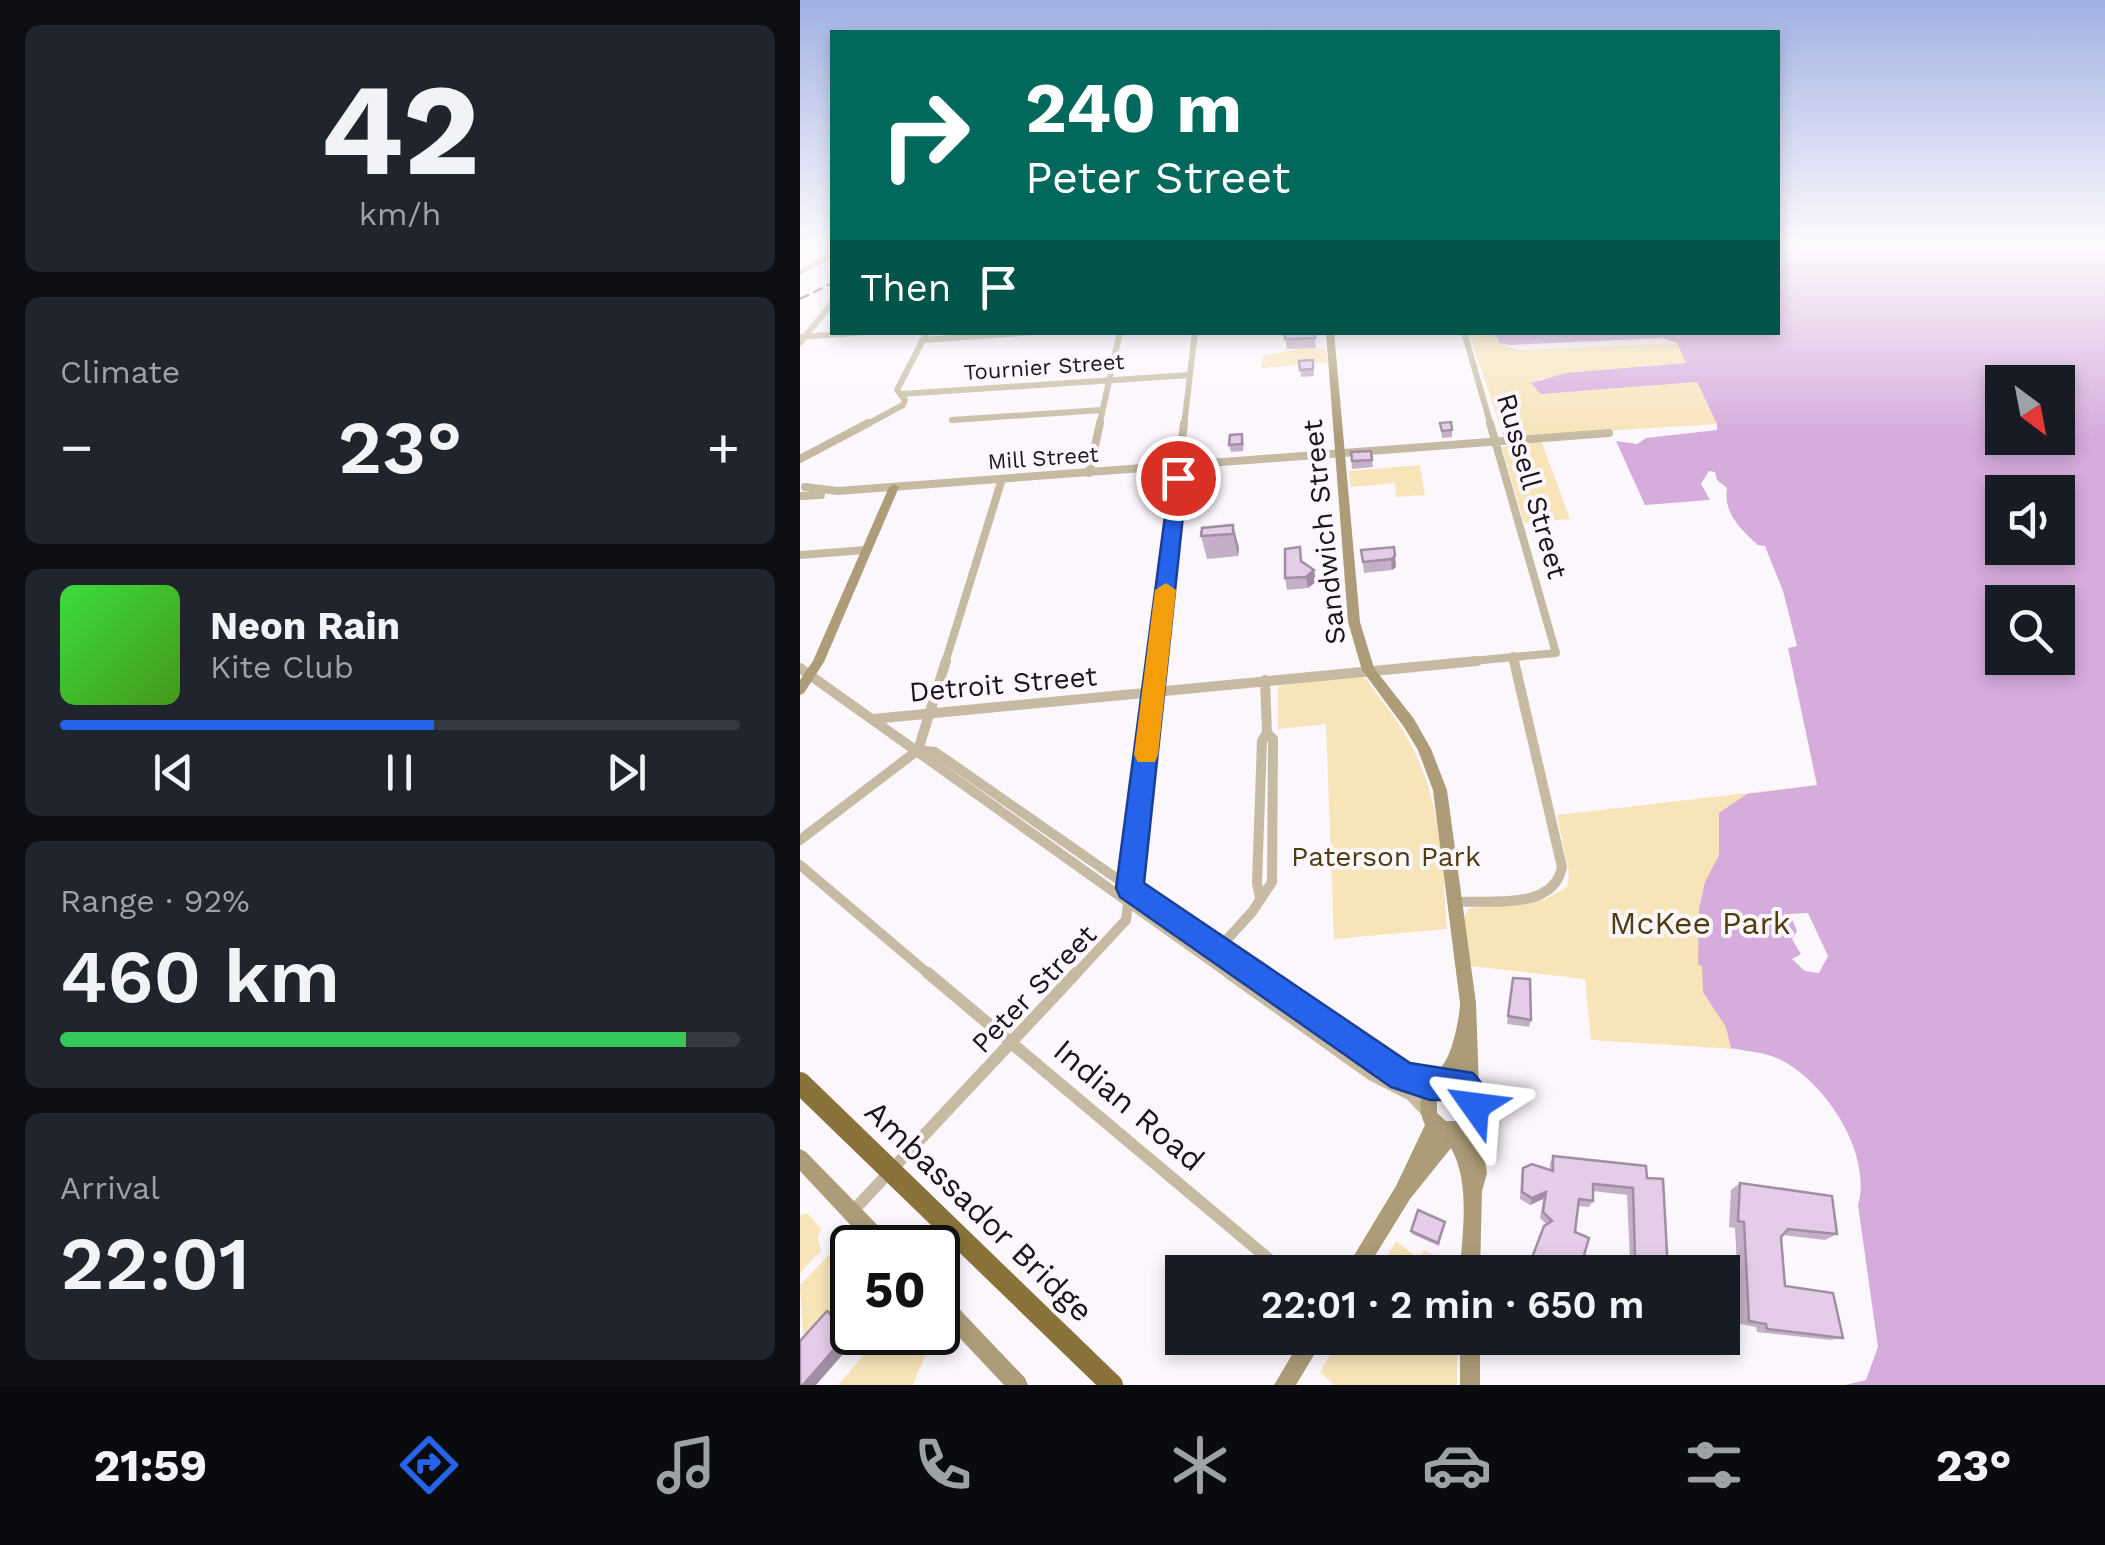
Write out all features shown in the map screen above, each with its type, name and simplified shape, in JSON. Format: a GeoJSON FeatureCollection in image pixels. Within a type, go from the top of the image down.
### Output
{"type":"FeatureCollection","features":[{"type":"Feature","properties":{"kind":"highway","name":"Ambassador Bridge"},"geometry":{"type":"LineString","coordinates":[[800,1083],[1112,1385]]}},
{"type":"Feature","properties":{"kind":"main road","name":"Sandwich Street"},"geometry":{"type":"LineString","coordinates":[[1330,335],[1354,622],[1368,670],[1409,723],[1433,770],[1446,833],[1468,1002]]}},
{"type":"Feature","properties":{"kind":"main road"},"geometry":{"type":"LineString","coordinates":[[800,690],[894,487]]}},
{"type":"Feature","properties":{"kind":"main road"},"geometry":{"type":"LineString","coordinates":[[1468,1002],[1458,1056],[1430,1098],[1438,1123],[1464,1155],[1473,1191]]}},
{"type":"Feature","properties":{"kind":"main road"},"geometry":{"type":"LineString","coordinates":[[1468,1002],[1470,1092],[1475,1106],[1470,1122],[1478,1173],[1473,1191],[1471,1255]]}},
{"type":"Feature","properties":{"kind":"main road"},"geometry":{"type":"LineString","coordinates":[[1441,1085],[1457,1083],[1470,1092]]}},
{"type":"Feature","properties":{"kind":"main road"},"geometry":{"type":"LineString","coordinates":[[1438,1123],[1470,1122]]}},
{"type":"Feature","properties":{"kind":"main road"},"geometry":{"type":"LineString","coordinates":[[1364,1255],[1403,1192],[1438,1123]]}},
{"type":"Feature","properties":{"kind":"main road"},"geometry":{"type":"LineString","coordinates":[[800,1158],[864,1225]]}},
{"type":"Feature","properties":{"kind":"main road"},"geometry":{"type":"LineString","coordinates":[[960,1324],[1018,1385]]}},
{"type":"Feature","properties":{"kind":"main road"},"geometry":{"type":"LineString","coordinates":[[1284,1385],[1303,1355]]}},
{"type":"Feature","properties":{"kind":"main road"},"geometry":{"type":"LineString","coordinates":[[1470,1355],[1470,1385]]}},
{"type":"Feature","properties":{"kind":"street"},"geometry":{"type":"LineString","coordinates":[[802,339],[827,309]]}},
{"type":"Feature","properties":{"kind":"street"},"geometry":{"type":"LineString","coordinates":[[802,339],[839,335]]}},
{"type":"Feature","properties":{"kind":"street"},"geometry":{"type":"LineString","coordinates":[[800,459],[903,405],[897,390],[925,336],[952,335]]}},
{"type":"Feature","properties":{"kind":"street"},"geometry":{"type":"LineString","coordinates":[[1089,472],[1119,335]]}},
{"type":"Feature","properties":{"kind":"street","name":"Peter Street"},"geometry":{"type":"LineString","coordinates":[[852,1212],[1119,932],[1126,920],[1196,335]]}},
{"type":"Feature","properties":{"kind":"street","name":"Russell Street"},"geometry":{"type":"LineString","coordinates":[[1465,335],[1556,652]]}},
{"type":"Feature","properties":{"kind":"street","name":"Tournier Street"},"geometry":{"type":"LineString","coordinates":[[901,394],[1190,375]]}},
{"type":"Feature","properties":{"kind":"street"},"geometry":{"type":"LineString","coordinates":[[952,420],[1102,410]]}},
{"type":"Feature","properties":{"kind":"street","name":"Mill Street"},"geometry":{"type":"LineString","coordinates":[[801,487],[894,487],[1609,433]]}},
{"type":"Feature","properties":{"kind":"street"},"geometry":{"type":"LineString","coordinates":[[800,840],[918,750],[1002,479]]}},
{"type":"Feature","properties":{"kind":"street"},"geometry":{"type":"LineString","coordinates":[[800,555],[866,550]]}},
{"type":"Feature","properties":{"kind":"street","name":"Detroit Street"},"geometry":{"type":"LineString","coordinates":[[872,718],[1556,652]]}},
{"type":"Feature","properties":{"kind":"street"},"geometry":{"type":"LineString","coordinates":[[1452,902],[1540,897],[1558,886],[1562,867],[1513,656]]}},
{"type":"Feature","properties":{"kind":"street"},"geometry":{"type":"LineString","coordinates":[[806,672],[1128,902],[1402,1076],[1441,1085]]}},
{"type":"Feature","properties":{"kind":"street"},"geometry":{"type":"LineString","coordinates":[[1213,954],[1272,882],[1273,739],[1267,733],[1265,680]]}},
{"type":"Feature","properties":{"kind":"street"},"geometry":{"type":"LineString","coordinates":[[918,750],[934,752],[1130,888],[1372,1075],[1411,1095],[1438,1123]]}},
{"type":"Feature","properties":{"kind":"street","name":"Indian Road"},"geometry":{"type":"LineString","coordinates":[[800,865],[1264,1255]]}},
{"type":"Feature","properties":{"kind":"green space"},"geometry":{"type":"Polygon","coordinates":[[[1470,335],[1495,335],[1500,343],[1518,350],[1677,343],[1687,363],[1538,379],[1542,394],[1697,382],[1717,424],[1504,437],[1470,335]]]}},
{"type":"Feature","properties":{"kind":"green space"},"geometry":{"type":"Polygon","coordinates":[[[1302,348],[1325,349],[1328,362],[1261,368],[1263,356],[1302,348]]]}},
{"type":"Feature","properties":{"kind":"green space"},"geometry":{"type":"Polygon","coordinates":[[[1541,440],[1570,519],[1524,523],[1502,447],[1541,440]]]}},
{"type":"Feature","properties":{"kind":"green space"},"geometry":{"type":"Polygon","coordinates":[[[1420,465],[1425,495],[1396,497],[1395,483],[1351,487],[1349,471],[1420,465]]]}},
{"type":"Feature","properties":{"kind":"green space","name":"Paterson Park"},"geometry":{"type":"Polygon","coordinates":[[[1361,675],[1401,727],[1426,780],[1439,836],[1447,929],[1334,939],[1326,724],[1278,729],[1278,686],[1361,675]]]}},
{"type":"Feature","properties":{"kind":"green space","name":"McKee Park"},"geometry":{"type":"Polygon","coordinates":[[[1790,788],[1816,1054],[1591,1040],[1585,979],[1470,966],[1464,917],[1469,908],[1544,900],[1567,887],[1569,873],[1557,815],[1790,788]]]}},
{"type":"Feature","properties":{"kind":"green space"},"geometry":{"type":"Polygon","coordinates":[[[807,1213],[821,1229],[821,1251],[800,1273],[800,1216],[807,1213]]]}},
{"type":"Feature","properties":{"kind":"green space"},"geometry":{"type":"Polygon","coordinates":[[[1396,1241],[1414,1255],[1388,1255],[1396,1241]]]}},
{"type":"Feature","properties":{"kind":"green space"},"geometry":{"type":"Polygon","coordinates":[[[830,1256],[830,1330],[804,1353],[800,1285],[830,1256]]]}},
{"type":"Feature","properties":{"kind":"green space"},"geometry":{"type":"Polygon","coordinates":[[[864,1355],[925,1355],[913,1385],[838,1385],[864,1355]]]}},
{"type":"Feature","properties":{"kind":"green space"},"geometry":{"type":"Polygon","coordinates":[[[1330,1355],[1457,1355],[1457,1385],[1334,1385],[1320,1372],[1330,1355]]]}},
{"type":"Feature","properties":{"kind":"shaded area"},"geometry":{"type":"Polygon","coordinates":[[[1780,309],[2105,309],[2105,1385],[1845,1385],[1866,1380],[1878,1347],[1858,1205],[1861,1185],[1851,1141],[1827,1100],[1795,1068],[1772,1056],[1731,1048],[1726,1027],[1703,992],[1702,966],[1698,964],[1699,909],[1705,882],[1719,855],[1719,813],[1747,794],[1817,785],[1788,648],[1797,646],[1783,591],[1765,546],[1758,545],[1734,520],[1727,488],[1717,480],[1715,472],[1709,471],[1701,484],[1710,500],[1645,505],[1616,441],[1637,444],[1646,438],[1717,430],[1697,382],[1541,394],[1531,383],[1566,373],[1686,363],[1677,343],[1663,338],[1500,343],[1495,335],[1780,335],[1780,309]]]}},
{"type":"Feature","properties":{"kind":"pier"},"geometry":{"type":"Polygon","coordinates":[[[1808,913],[1828,956],[1819,973],[1805,971],[1792,959],[1801,954],[1792,939],[1797,931],[1790,914],[1808,913]]]}},
{"type":"Feature","properties":{"kind":"building"},"geometry":{"type":"Polygon","coordinates":[[[1284,335],[1315,338],[1285,339],[1284,335]]]}},
{"type":"Feature","properties":{"kind":"building"},"geometry":{"type":"Polygon","coordinates":[[[1313,360],[1313,369],[1300,370],[1299,361],[1313,360]]]}},
{"type":"Feature","properties":{"kind":"building"},"geometry":{"type":"Polygon","coordinates":[[[1451,422],[1452,430],[1442,431],[1440,423],[1451,422]]]}},
{"type":"Feature","properties":{"kind":"building"},"geometry":{"type":"Polygon","coordinates":[[[1242,434],[1242,444],[1229,445],[1230,435],[1242,434]]]}},
{"type":"Feature","properties":{"kind":"building"},"geometry":{"type":"Polygon","coordinates":[[[1371,451],[1372,460],[1352,461],[1351,452],[1371,451]]]}},
{"type":"Feature","properties":{"kind":"building"},"geometry":{"type":"Polygon","coordinates":[[[1233,525],[1233,534],[1201,536],[1202,528],[1233,525]]]}},
{"type":"Feature","properties":{"kind":"building"},"geometry":{"type":"Polygon","coordinates":[[[1300,547],[1301,561],[1314,570],[1306,577],[1285,578],[1285,549],[1300,547]]]}},
{"type":"Feature","properties":{"kind":"building"},"geometry":{"type":"Polygon","coordinates":[[[1394,547],[1395,556],[1391,559],[1363,562],[1361,550],[1394,547]]]}},
{"type":"Feature","properties":{"kind":"building"},"geometry":{"type":"Polygon","coordinates":[[[1513,978],[1530,979],[1531,1020],[1508,1016],[1513,978]]]}},
{"type":"Feature","properties":{"kind":"building"},"geometry":{"type":"Polygon","coordinates":[[[1553,1156],[1646,1166],[1647,1178],[1663,1179],[1667,1255],[1635,1255],[1633,1188],[1593,1184],[1593,1201],[1579,1199],[1575,1232],[1589,1238],[1584,1255],[1533,1255],[1544,1226],[1552,1221],[1543,1212],[1546,1192],[1532,1198],[1522,1192],[1523,1168],[1532,1164],[1553,1171],[1553,1156]]]}},
{"type":"Feature","properties":{"kind":"building"},"geometry":{"type":"Polygon","coordinates":[[[1740,1183],[1832,1196],[1837,1234],[1788,1229],[1781,1237],[1785,1286],[1833,1293],[1843,1338],[1767,1329],[1766,1324],[1749,1321],[1744,1222],[1738,1221],[1740,1183]]]}},
{"type":"Feature","properties":{"kind":"building"},"geometry":{"type":"Polygon","coordinates":[[[1418,1210],[1445,1222],[1438,1243],[1411,1231],[1418,1210]]]}},
{"type":"Feature","properties":{"kind":"building"},"geometry":{"type":"Polygon","coordinates":[[[827,1311],[830,1314],[830,1354],[803,1385],[800,1385],[800,1341],[827,1311]]]}},
{"type":"Feature","properties":{"kind":"slow traffic"},"geometry":{"type":"LineString","coordinates":[[1146,755],[1166,590]]}},
{"type":"Feature","properties":{"kind":"route"},"geometry":{"type":"LineString","coordinates":[[1178,478],[1130,888],[1402,1076],[1430,1084],[1462,1084],[1475,1106]]}}]}
